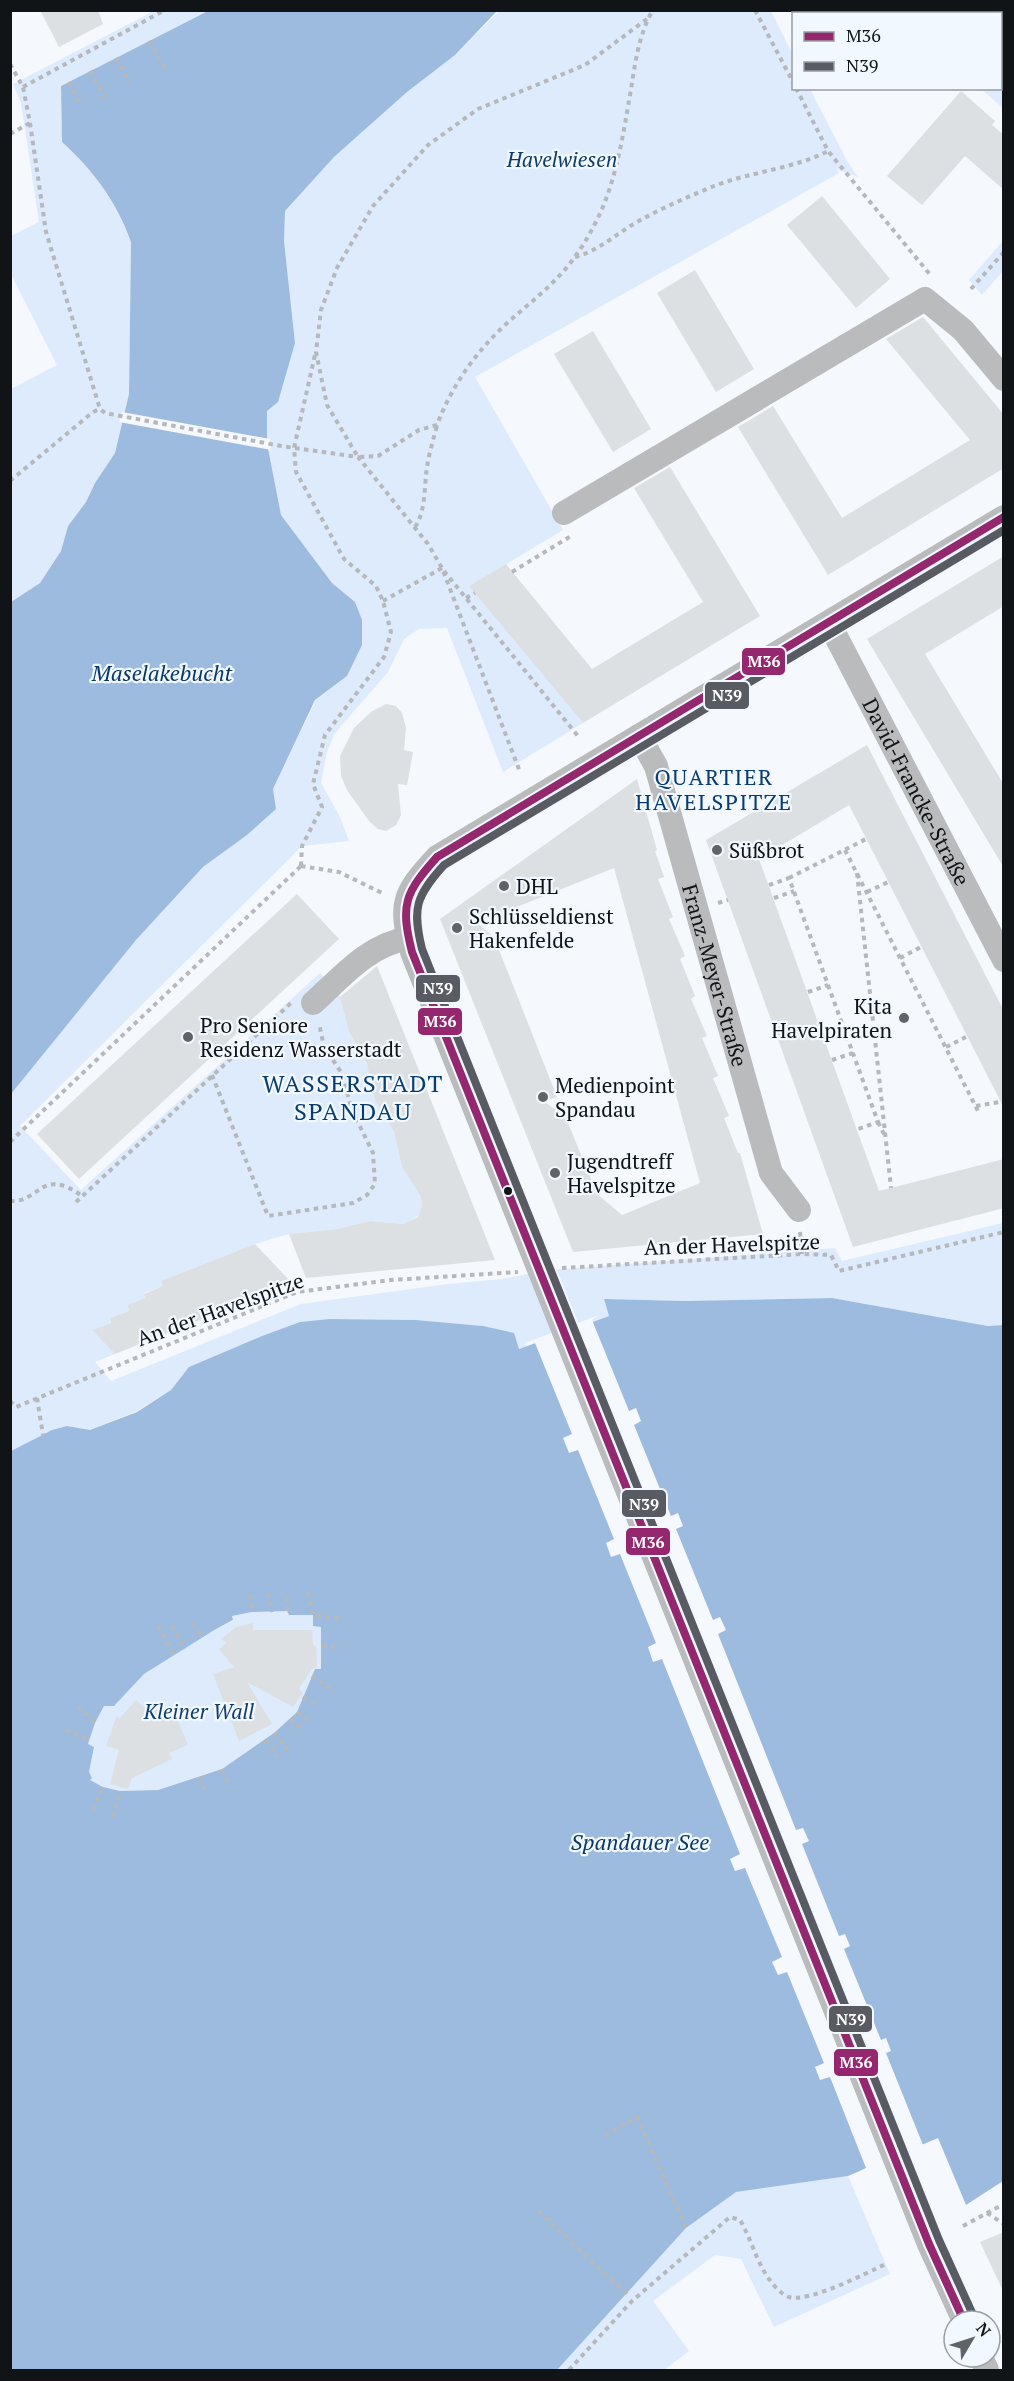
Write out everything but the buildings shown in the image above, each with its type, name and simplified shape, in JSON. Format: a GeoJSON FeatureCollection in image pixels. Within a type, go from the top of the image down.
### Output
{"type":"FeatureCollection","features":[{"type":"Feature","properties":{"kind":"street"},"geometry":{"type":"LineString","coordinates":[[564,513],[925,299],[963,330],[1004,379]]}},
{"type":"Feature","properties":{"kind":"street"},"geometry":{"type":"LineString","coordinates":[[959,2309],[929,2244],[412,952],[404,904],[409,890],[437,857],[1004,517]]}},
{"type":"Feature","properties":{"kind":"street","name":"David-Francke-Straße"},"geometry":{"type":"LineString","coordinates":[[829,623],[1004,960]]}},
{"type":"Feature","properties":{"kind":"street","name":"Franz-Meyer-Straße"},"geometry":{"type":"LineString","coordinates":[[639,736],[656,766],[771,1173],[799,1210]]}},
{"type":"Feature","properties":{"kind":"street"},"geometry":{"type":"LineString","coordinates":[[313,1003],[364,956],[388,942],[408,938]]}},
{"type":"Feature","properties":{"kind":"path"},"geometry":{"type":"LineString","coordinates":[[23,87],[165,10]]}},
{"type":"Feature","properties":{"kind":"path"},"geometry":{"type":"LineString","coordinates":[[10,1142],[301,866],[302,846],[322,807],[312,784],[325,735],[384,657],[391,632],[383,601],[376,586],[344,559],[296,472],[294,448],[316,352],[321,310],[337,268],[373,206],[428,145],[478,109],[585,65],[647,19],[653,10]]}},
{"type":"Feature","properties":{"kind":"path"},"geometry":{"type":"LineString","coordinates":[[755,10],[792,80]]}},
{"type":"Feature","properties":{"kind":"path"},"geometry":{"type":"LineString","coordinates":[[415,527],[422,509],[427,464],[437,425],[464,372],[520,311],[559,276],[574,257],[602,210],[620,155],[635,68],[647,19]]}},
{"type":"Feature","properties":{"kind":"path"},"geometry":{"type":"LineString","coordinates":[[149,41],[165,69]]}},
{"type":"Feature","properties":{"kind":"path"},"geometry":{"type":"LineString","coordinates":[[116,58],[130,83]]}},
{"type":"Feature","properties":{"kind":"path"},"geometry":{"type":"LineString","coordinates":[[10,64],[23,87],[46,232],[100,409],[105,413],[118,416],[281,446],[358,457],[378,456],[419,430],[437,425]]}},
{"type":"Feature","properties":{"kind":"path"},"geometry":{"type":"LineString","coordinates":[[90,71],[105,98]]}},
{"type":"Feature","properties":{"kind":"path"},"geometry":{"type":"LineString","coordinates":[[69,82],[81,105]]}},
{"type":"Feature","properties":{"kind":"path"},"geometry":{"type":"LineString","coordinates":[[797,90],[828,151],[933,278]]}},
{"type":"Feature","properties":{"kind":"path"},"geometry":{"type":"LineString","coordinates":[[10,134],[30,123]]}},
{"type":"Feature","properties":{"kind":"path"},"geometry":{"type":"LineString","coordinates":[[574,257],[588,253],[636,223],[675,203],[756,172],[812,158],[828,151]]}},
{"type":"Feature","properties":{"kind":"path"},"geometry":{"type":"LineString","coordinates":[[970,289],[1004,252]]}},
{"type":"Feature","properties":{"kind":"path"},"geometry":{"type":"LineString","coordinates":[[316,352],[327,405],[358,457],[428,544],[442,568],[578,736]]}},
{"type":"Feature","properties":{"kind":"path"},"geometry":{"type":"LineString","coordinates":[[10,481],[93,412],[100,409]]}},
{"type":"Feature","properties":{"kind":"path"},"geometry":{"type":"LineString","coordinates":[[383,601],[442,568]]}},
{"type":"Feature","properties":{"kind":"path"},"geometry":{"type":"LineString","coordinates":[[442,568],[520,772]]}},
{"type":"Feature","properties":{"kind":"path"},"geometry":{"type":"LineString","coordinates":[[466,598],[476,593]]}},
{"type":"Feature","properties":{"kind":"path"},"geometry":{"type":"LineString","coordinates":[[769,885],[789,878],[866,839]]}},
{"type":"Feature","properties":{"kind":"path"},"geometry":{"type":"LineString","coordinates":[[845,850],[980,1113]]}},
{"type":"Feature","properties":{"kind":"path"},"geometry":{"type":"LineString","coordinates":[[301,866],[339,872],[382,893]]}},
{"type":"Feature","properties":{"kind":"path"},"geometry":{"type":"LineString","coordinates":[[857,873],[891,1188]]}},
{"type":"Feature","properties":{"kind":"path"},"geometry":{"type":"LineString","coordinates":[[789,878],[878,1122],[886,1137]]}},
{"type":"Feature","properties":{"kind":"path"},"geometry":{"type":"LineString","coordinates":[[867,892],[888,882]]}},
{"type":"Feature","properties":{"kind":"path"},"geometry":{"type":"LineString","coordinates":[[774,898],[794,891]]}},
{"type":"Feature","properties":{"kind":"path"},"geometry":{"type":"LineString","coordinates":[[900,958],[921,947]]}},
{"type":"Feature","properties":{"kind":"path"},"geometry":{"type":"LineString","coordinates":[[808,992],[828,985]]}},
{"type":"Feature","properties":{"kind":"path"},"geometry":{"type":"LineString","coordinates":[[76,1202],[305,989],[313,1003],[324,1047],[343,1075],[351,1108],[373,1153],[375,1184],[367,1195],[353,1203],[268,1216],[212,1076]]}},
{"type":"Feature","properties":{"kind":"path"},"geometry":{"type":"LineString","coordinates":[[946,1047],[966,1037]]}},
{"type":"Feature","properties":{"kind":"path"},"geometry":{"type":"LineString","coordinates":[[832,1060],[853,1053]]}},
{"type":"Feature","properties":{"kind":"path"},"geometry":{"type":"LineString","coordinates":[[976,1106],[1000,1102]]}},
{"type":"Feature","properties":{"kind":"path"},"geometry":{"type":"LineString","coordinates":[[858,1129],[878,1122]]}},
{"type":"Feature","properties":{"kind":"path"},"geometry":{"type":"LineString","coordinates":[[10,1201],[20,1202],[39,1188],[50,1184],[62,1186],[82,1196]]}},
{"type":"Feature","properties":{"kind":"path","name":"An der Havelspitze"},"geometry":{"type":"LineString","coordinates":[[556,1268],[802,1254],[831,1255],[839,1271],[1004,1232]]}},
{"type":"Feature","properties":{"kind":"path","name":"An der Havelspitze"},"geometry":{"type":"LineString","coordinates":[[10,1401],[16,1407],[297,1292],[391,1280],[523,1271]]}},
{"type":"Feature","properties":{"kind":"path"},"geometry":{"type":"LineString","coordinates":[[37,1398],[43,1435]]}},
{"type":"Feature","properties":{"kind":"path"},"geometry":{"type":"LineString","coordinates":[[308,1592],[313,1615],[344,1619]]}},
{"type":"Feature","properties":{"kind":"path"},"geometry":{"type":"LineString","coordinates":[[268,1593],[272,1612]]}},
{"type":"Feature","properties":{"kind":"path"},"geometry":{"type":"LineString","coordinates":[[287,1611],[288,1593]]}},
{"type":"Feature","properties":{"kind":"path"},"geometry":{"type":"LineString","coordinates":[[250,1595],[252,1612]]}},
{"type":"Feature","properties":{"kind":"path"},"geometry":{"type":"LineString","coordinates":[[193,1623],[201,1638]]}},
{"type":"Feature","properties":{"kind":"path"},"geometry":{"type":"LineString","coordinates":[[172,1625],[185,1648]]}},
{"type":"Feature","properties":{"kind":"path"},"geometry":{"type":"LineString","coordinates":[[158,1626],[174,1655]]}},
{"type":"Feature","properties":{"kind":"path"},"geometry":{"type":"LineString","coordinates":[[322,1646],[342,1647]]}},
{"type":"Feature","properties":{"kind":"path"},"geometry":{"type":"LineString","coordinates":[[312,1676],[335,1692]]}},
{"type":"Feature","properties":{"kind":"path"},"geometry":{"type":"LineString","coordinates":[[303,1697],[317,1706]]}},
{"type":"Feature","properties":{"kind":"path"},"geometry":{"type":"LineString","coordinates":[[78,1707],[95,1723]]}},
{"type":"Feature","properties":{"kind":"path"},"geometry":{"type":"LineString","coordinates":[[297,1712],[308,1720]]}},
{"type":"Feature","properties":{"kind":"path"},"geometry":{"type":"LineString","coordinates":[[290,1719],[302,1730]]}},
{"type":"Feature","properties":{"kind":"path"},"geometry":{"type":"LineString","coordinates":[[66,1730],[90,1740]]}},
{"type":"Feature","properties":{"kind":"path"},"geometry":{"type":"LineString","coordinates":[[274,1733],[289,1751]]}},
{"type":"Feature","properties":{"kind":"path"},"geometry":{"type":"LineString","coordinates":[[265,1740],[278,1757]]}},
{"type":"Feature","properties":{"kind":"path"},"geometry":{"type":"LineString","coordinates":[[222,1769],[229,1784]]}},
{"type":"Feature","properties":{"kind":"path"},"geometry":{"type":"LineString","coordinates":[[199,1777],[206,1793]]}},
{"type":"Feature","properties":{"kind":"path"},"geometry":{"type":"LineString","coordinates":[[93,1810],[103,1787]]}},
{"type":"Feature","properties":{"kind":"path"},"geometry":{"type":"LineString","coordinates":[[113,1817],[120,1791]]}},
{"type":"Feature","properties":{"kind":"path"},"geometry":{"type":"LineString","coordinates":[[605,2135],[637,2117],[686,2228]]}},
{"type":"Feature","properties":{"kind":"path"},"geometry":{"type":"LineString","coordinates":[[963,2226],[1004,2204]]}},
{"type":"Feature","properties":{"kind":"path"},"geometry":{"type":"LineString","coordinates":[[538,2211],[627,2294]]}},
{"type":"Feature","properties":{"kind":"path"},"geometry":{"type":"LineString","coordinates":[[987,2213],[1004,2224]]}},
{"type":"Feature","properties":{"kind":"path"},"geometry":{"type":"LineString","coordinates":[[569,2370],[632,2301],[730,2217],[740,2220],[767,2277],[778,2290],[790,2297],[805,2297],[886,2264]]}},
{"type":"Feature","properties":{"kind":"green space"},"geometry":{"type":"Polygon","coordinates":[[[154,11],[208,11],[61,86],[62,142],[103,188],[119,214],[131,242],[129,394],[115,453],[95,483],[86,502],[68,526],[61,551],[40,583],[11,602],[11,389],[57,365],[11,274],[11,236],[39,222],[21,103],[13,84],[154,11]]]}},
{"type":"Feature","properties":{"kind":"green space","name":"Havelwiesen"},"geometry":{"type":"Polygon","coordinates":[[[499,11],[771,11],[792,53],[792,90],[811,90],[847,161],[858,177],[836,169],[839,173],[475,377],[563,530],[470,586],[583,723],[503,772],[447,628],[419,629],[404,639],[388,672],[335,733],[327,752],[321,783],[340,817],[349,841],[302,846],[20,1126],[81,1190],[320,973],[340,996],[349,1032],[369,1069],[375,1100],[394,1132],[402,1167],[421,1197],[422,1206],[419,1215],[405,1224],[370,1221],[337,1229],[289,1234],[255,1244],[161,1281],[163,1286],[144,1293],[145,1298],[127,1305],[129,1311],[110,1318],[111,1323],[93,1330],[115,1354],[95,1362],[111,1381],[301,1304],[502,1279],[550,1270],[835,1248],[842,1261],[1003,1223],[1003,1325],[988,1326],[832,1298],[684,1301],[604,1299],[609,1316],[518,1349],[510,1333],[483,1326],[416,1320],[329,1319],[300,1322],[189,1367],[171,1390],[137,1411],[90,1430],[67,1426],[52,1430],[11,1451],[11,1094],[136,940],[203,867],[247,835],[276,809],[273,789],[316,700],[347,676],[355,602],[332,583],[281,515],[267,443],[267,411],[295,343],[284,241],[285,211],[334,157],[407,92],[455,55],[499,11]]]}},
{"type":"Feature","properties":{"kind":"green space"},"geometry":{"type":"Polygon","coordinates":[[[1004,11],[1003,108],[982,90],[1002,90],[1001,12],[1004,11]]]}},
{"type":"Feature","properties":{"kind":"green space"},"geometry":{"type":"Polygon","coordinates":[[[1003,241],[1003,271],[982,295],[969,280],[1003,241]]]}},
{"type":"Feature","properties":{"kind":"green space","name":"Kleiner Wall"},"geometry":{"type":"Polygon","coordinates":[[[287,1611],[289,1615],[313,1615],[321,1627],[321,1669],[315,1669],[297,1712],[274,1733],[222,1769],[158,1790],[120,1791],[103,1787],[90,1780],[89,1772],[94,1747],[88,1744],[104,1706],[114,1706],[144,1674],[216,1629],[233,1621],[232,1616],[252,1612],[287,1611]]]}},
{"type":"Feature","properties":{"kind":"green space"},"geometry":{"type":"Polygon","coordinates":[[[848,2176],[890,2274],[774,2327],[741,2259],[715,2255],[653,2301],[689,2351],[664,2370],[557,2370],[686,2228],[736,2192],[848,2176]]]}},
{"type":"Feature","properties":{"kind":"water","name":"Maselakebucht"},"geometry":{"type":"Polygon","coordinates":[[[208,11],[497,11],[455,55],[407,92],[334,157],[285,211],[284,241],[295,343],[278,402],[267,411],[267,443],[281,515],[332,583],[355,602],[362,620],[362,645],[347,676],[315,700],[273,789],[276,809],[247,835],[203,867],[136,940],[11,1094],[11,602],[40,583],[61,551],[68,526],[86,502],[95,483],[115,453],[129,394],[131,242],[119,213],[103,188],[94,175],[62,142],[61,86],[208,11]]]}},
{"type":"Feature","properties":{"kind":"water","name":"Spandauer See"},"geometry":{"type":"Polygon","coordinates":[[[832,1298],[988,1326],[1003,1325],[1003,2181],[966,2205],[938,2138],[848,2176],[736,2192],[686,2228],[557,2370],[11,2370],[11,1451],[52,1430],[67,1426],[90,1430],[137,1412],[171,1390],[189,1367],[300,1322],[329,1319],[416,1320],[483,1326],[514,1333],[519,1349],[609,1316],[604,1299],[684,1301],[832,1298]],[[287,1611],[252,1612],[232,1616],[233,1620],[144,1674],[114,1706],[104,1706],[88,1744],[94,1747],[89,1772],[92,1778],[90,1780],[103,1787],[120,1791],[158,1790],[222,1769],[274,1733],[297,1712],[315,1669],[321,1669],[321,1627],[313,1626],[313,1615],[289,1615],[287,1611]]]}},
{"type":"Feature","properties":{"kind":"pier"},"geometry":{"type":"Polygon","coordinates":[[[122,412],[270,439],[271,450],[119,422],[122,412]]]}},
{"type":"Feature","properties":{"kind":"pier"},"geometry":{"type":"Polygon","coordinates":[[[599,1315],[592,1320],[629,1411],[636,1408],[641,1421],[634,1425],[671,1516],[678,1513],[683,1526],[676,1529],[713,1620],[720,1617],[726,1630],[718,1634],[796,1830],[803,1828],[809,1841],[802,1844],[839,1936],[845,1934],[850,1946],[844,1949],[881,2040],[886,2038],[891,2051],[886,2053],[923,2145],[930,2142],[931,2144],[859,2174],[858,2172],[866,2168],[830,2077],[820,2080],[815,2067],[824,2063],[787,1972],[778,1975],[772,1962],[782,1957],[745,1868],[735,1871],[730,1859],[740,1854],[662,1659],[653,1662],[648,1647],[656,1643],[620,1554],[611,1557],[606,1543],[614,1539],[578,1450],[569,1453],[563,1438],[572,1434],[535,1343],[526,1346],[525,1343],[599,1315]]]}},
{"type":"Feature","properties":{"kind":"transit line","name":"M36"},"geometry":{"type":"LineString","coordinates":[[959,2309],[929,2244],[412,952],[406,910],[412,890],[437,857],[1004,517]]}},
{"type":"Feature","properties":{"kind":"transit line","name":"N39"},"geometry":{"type":"LineString","coordinates":[[970,2309],[939,2240],[422,949],[417,913],[427,885],[444,865],[1004,530]]}},
{"type":"Feature","properties":{"kind":"place","name":"Süßbrot"},"geometry":{"type":"Point","coordinates":[717,850]}},
{"type":"Feature","properties":{"kind":"place","name":"DHL"},"geometry":{"type":"Point","coordinates":[504,886]}},
{"type":"Feature","properties":{"kind":"place","name":"Schlüsseldienst Hakenfelde"},"geometry":{"type":"Point","coordinates":[457,928]}},
{"type":"Feature","properties":{"kind":"place","name":"Kita Havelpiraten"},"geometry":{"type":"Point","coordinates":[904,1018]}},
{"type":"Feature","properties":{"kind":"place","name":"Pro Seniore Residenz Wasserstadt"},"geometry":{"type":"Point","coordinates":[188,1037]}},
{"type":"Feature","properties":{"kind":"place","name":"Medienpoint Spandau"},"geometry":{"type":"Point","coordinates":[543,1097]}},
{"type":"Feature","properties":{"kind":"place","name":"Jugendtreff Havelspitze"},"geometry":{"type":"Point","coordinates":[555,1173]}},
{"type":"Feature","properties":{"kind":"district","name":"QUARTIER HAVELSPITZE"},"geometry":{"type":"Point","coordinates":[714,788]}},
{"type":"Feature","properties":{"kind":"district","name":"WASSERSTADT SPANDAU"},"geometry":{"type":"Point","coordinates":[353,1097]}}]}
